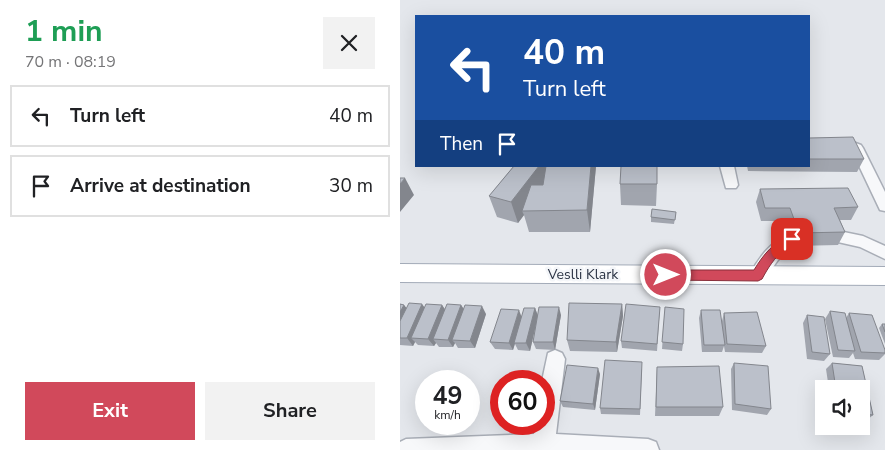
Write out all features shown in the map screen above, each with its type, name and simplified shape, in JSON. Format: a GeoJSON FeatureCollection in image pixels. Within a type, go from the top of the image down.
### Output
{"type":"FeatureCollection","features":[{"type":"Feature","properties":{"kind":"main road","name":"Veslli Klark"},"geometry":{"type":"LineString","coordinates":[[400,273],[885,276]]}},
{"type":"Feature","properties":{"kind":"street"},"geometry":{"type":"LineString","coordinates":[[837,144],[857,148],[885,206]]}},
{"type":"Feature","properties":{"kind":"street"},"geometry":{"type":"LineString","coordinates":[[727,167],[731,185]]}},
{"type":"Feature","properties":{"kind":"street"},"geometry":{"type":"LineString","coordinates":[[834,236],[863,242],[885,252]]}},
{"type":"Feature","properties":{"kind":"street"},"geometry":{"type":"LineString","coordinates":[[758,276],[767,258],[792,239]]}},
{"type":"Feature","properties":{"kind":"street"},"geometry":{"type":"LineString","coordinates":[[543,447],[555,359]]}},
{"type":"Feature","properties":{"kind":"street"},"geometry":{"type":"LineString","coordinates":[[406,450],[543,447],[648,450]]}},
{"type":"Feature","properties":{"kind":"building"},"geometry":{"type":"Polygon","coordinates":[[[853,137],[864,159],[810,159],[810,138],[853,137]]]}},
{"type":"Feature","properties":{"kind":"building"},"geometry":{"type":"Polygon","coordinates":[[[513,167],[538,167],[511,202],[489,196],[513,167]]]}},
{"type":"Feature","properties":{"kind":"building"},"geometry":{"type":"Polygon","coordinates":[[[546,167],[591,167],[587,210],[522,211],[531,185],[543,185],[546,167]]]}},
{"type":"Feature","properties":{"kind":"building"},"geometry":{"type":"Polygon","coordinates":[[[621,167],[657,167],[657,184],[620,184],[621,167]]]}},
{"type":"Feature","properties":{"kind":"building"},"geometry":{"type":"Polygon","coordinates":[[[848,188],[858,207],[834,208],[845,232],[799,233],[790,208],[765,208],[760,189],[848,188]]]}},
{"type":"Feature","properties":{"kind":"building"},"geometry":{"type":"Polygon","coordinates":[[[652,209],[676,212],[675,220],[651,217],[652,209]]]}},
{"type":"Feature","properties":{"kind":"building"},"geometry":{"type":"Polygon","coordinates":[[[409,303],[422,304],[407,338],[400,338],[400,321],[409,303]]]}},
{"type":"Feature","properties":{"kind":"building"},"geometry":{"type":"Polygon","coordinates":[[[569,303],[622,304],[616,342],[567,340],[569,303]]]}},
{"type":"Feature","properties":{"kind":"building"},"geometry":{"type":"Polygon","coordinates":[[[400,304],[404,305],[400,312],[400,304]]]}},
{"type":"Feature","properties":{"kind":"building"},"geometry":{"type":"Polygon","coordinates":[[[426,304],[442,305],[428,339],[411,338],[426,304]]]}},
{"type":"Feature","properties":{"kind":"building"},"geometry":{"type":"Polygon","coordinates":[[[447,304],[461,305],[448,340],[433,339],[447,304]]]}},
{"type":"Feature","properties":{"kind":"building"},"geometry":{"type":"Polygon","coordinates":[[[626,304],[660,307],[657,344],[621,341],[626,304]]]}},
{"type":"Feature","properties":{"kind":"building"},"geometry":{"type":"Polygon","coordinates":[[[465,305],[482,306],[470,341],[452,340],[465,305]]]}},
{"type":"Feature","properties":{"kind":"building"},"geometry":{"type":"Polygon","coordinates":[[[539,307],[559,307],[553,342],[533,342],[539,307]]]}},
{"type":"Feature","properties":{"kind":"building"},"geometry":{"type":"Polygon","coordinates":[[[665,307],[684,309],[683,344],[662,342],[665,307]]]}},
{"type":"Feature","properties":{"kind":"building"},"geometry":{"type":"Polygon","coordinates":[[[524,308],[535,308],[526,343],[514,343],[524,308]]]}},
{"type":"Feature","properties":{"kind":"building"},"geometry":{"type":"Polygon","coordinates":[[[501,309],[519,310],[509,343],[490,342],[501,309]]]}},
{"type":"Feature","properties":{"kind":"building"},"geometry":{"type":"Polygon","coordinates":[[[701,310],[720,310],[725,345],[704,345],[701,310]]]}},
{"type":"Feature","properties":{"kind":"building"},"geometry":{"type":"Polygon","coordinates":[[[830,311],[845,313],[855,351],[838,350],[830,311]]]}},
{"type":"Feature","properties":{"kind":"building"},"geometry":{"type":"Polygon","coordinates":[[[757,312],[766,346],[727,344],[724,313],[757,312]]]}},
{"type":"Feature","properties":{"kind":"building"},"geometry":{"type":"Polygon","coordinates":[[[849,313],[872,315],[885,353],[861,352],[849,313]]]}},
{"type":"Feature","properties":{"kind":"building"},"geometry":{"type":"Polygon","coordinates":[[[807,315],[824,317],[830,354],[812,352],[807,315]]]}},
{"type":"Feature","properties":{"kind":"building"},"geometry":{"type":"Polygon","coordinates":[[[605,360],[642,362],[640,409],[600,408],[605,360]]]}},
{"type":"Feature","properties":{"kind":"building"},"geometry":{"type":"Polygon","coordinates":[[[734,363],[768,366],[771,409],[735,404],[734,363]]]}},
{"type":"Feature","properties":{"kind":"building"},"geometry":{"type":"Polygon","coordinates":[[[832,363],[862,366],[865,380],[835,380],[832,363]]]}},
{"type":"Feature","properties":{"kind":"building"},"geometry":{"type":"Polygon","coordinates":[[[567,365],[598,368],[593,404],[560,401],[567,365]]]}},
{"type":"Feature","properties":{"kind":"building"},"geometry":{"type":"Polygon","coordinates":[[[719,366],[723,407],[656,407],[657,367],[719,366]]]}},
{"type":"Feature","properties":{"kind":"building"},"geometry":{"type":"Polygon","coordinates":[[[870,402],[873,415],[870,415],[870,402]]]}},
{"type":"Feature","properties":{"kind":"route"},"geometry":{"type":"LineString","coordinates":[[666,275],[758,276],[767,258],[792,239]]}}]}
